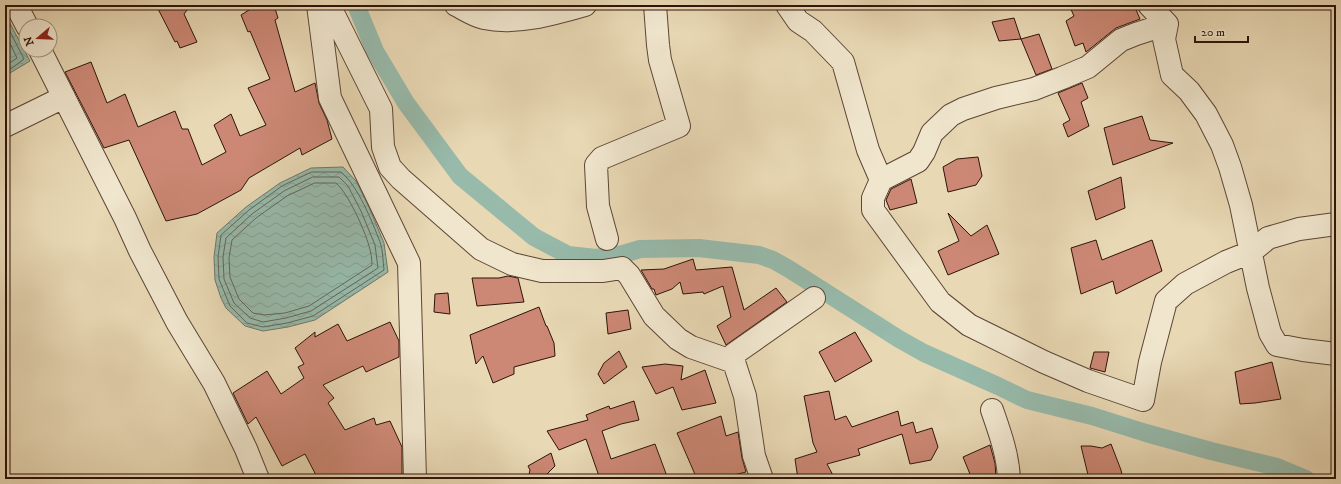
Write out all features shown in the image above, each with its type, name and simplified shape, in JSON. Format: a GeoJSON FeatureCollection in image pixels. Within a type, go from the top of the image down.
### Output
{"type":"FeatureCollection","features":[{"type":"Feature","properties":{"kind":"street"},"geometry":{"type":"LineString","coordinates":[[16,5],[23,18]]}},
{"type":"Feature","properties":{"kind":"street"},"geometry":{"type":"LineString","coordinates":[[318,5],[330,98],[409,263],[415,479]]}},
{"type":"Feature","properties":{"kind":"street"},"geometry":{"type":"LineString","coordinates":[[324,5],[333,13],[381,109],[383,148],[390,167],[442,216],[481,249],[512,264],[542,271],[603,271],[622,268],[629,275],[654,316],[678,339],[691,347],[734,362]]}},
{"type":"Feature","properties":{"kind":"street"},"geometry":{"type":"LineString","coordinates":[[456,5],[483,18],[505,21],[550,15],[585,5]]}},
{"type":"Feature","properties":{"kind":"street"},"geometry":{"type":"LineString","coordinates":[[607,239],[598,206],[596,165],[602,158],[679,126],[660,60],[655,5]]}},
{"type":"Feature","properties":{"kind":"street"},"geometry":{"type":"LineString","coordinates":[[787,5],[798,21],[813,31],[843,62],[868,150],[882,180]]}},
{"type":"Feature","properties":{"kind":"street"},"geometry":{"type":"LineString","coordinates":[[1149,5],[1167,24]]}},
{"type":"Feature","properties":{"kind":"street"},"geometry":{"type":"LineString","coordinates":[[1167,24],[1122,40],[1088,67],[1062,78],[1034,89],[996,98],[963,109],[951,115],[932,133],[924,152],[918,161],[882,180],[873,198],[873,210],[940,302],[970,325],[1044,362],[1088,381],[1143,400],[1150,362],[1166,300],[1185,284],[1226,262],[1251,252],[1268,238],[1299,229],[1336,224]]}},
{"type":"Feature","properties":{"kind":"street"},"geometry":{"type":"LineString","coordinates":[[1167,24],[1164,39],[1172,75],[1189,91],[1206,114],[1222,145],[1237,187],[1258,288],[1270,333],[1277,345],[1336,354]]}},
{"type":"Feature","properties":{"kind":"street"},"geometry":{"type":"LineString","coordinates":[[44,58],[125,218],[140,251],[178,322],[214,383],[246,449],[258,479]]}},
{"type":"Feature","properties":{"kind":"street"},"geometry":{"type":"LineString","coordinates":[[5,126],[64,97]]}},
{"type":"Feature","properties":{"kind":"street"},"geometry":{"type":"LineString","coordinates":[[762,479],[754,456],[745,396],[734,362],[734,354],[814,298]]}},
{"type":"Feature","properties":{"kind":"street"},"geometry":{"type":"LineString","coordinates":[[992,410],[1003,441],[1009,479]]}},
{"type":"Feature","properties":{"kind":"water"},"geometry":{"type":"Polygon","coordinates":[[[5,14],[18,38],[18,58],[28,58],[30,61],[5,76],[5,14]]]}},
{"type":"Feature","properties":{"kind":"water"},"geometry":{"type":"Polygon","coordinates":[[[343,167],[356,181],[369,207],[384,243],[388,272],[315,320],[288,327],[263,331],[245,326],[226,308],[215,280],[214,257],[217,233],[246,207],[280,183],[311,168],[343,167]]]}},
{"type":"Feature","properties":{"kind":"building"},"geometry":{"type":"Polygon","coordinates":[[[156,5],[191,5],[184,14],[197,42],[180,48],[177,41],[175,42],[156,5]]]}},
{"type":"Feature","properties":{"kind":"building"},"geometry":{"type":"Polygon","coordinates":[[[257,5],[274,5],[278,18],[275,20],[295,92],[315,83],[319,103],[327,120],[332,139],[302,155],[300,148],[249,178],[241,190],[197,214],[166,221],[129,140],[104,148],[65,72],[91,62],[107,103],[125,94],[138,127],[175,111],[182,129],[188,129],[202,165],[226,152],[214,125],[231,114],[240,136],[266,125],[248,88],[270,79],[250,31],[248,32],[241,15],[257,5]]]}},
{"type":"Feature","properties":{"kind":"building"},"geometry":{"type":"Polygon","coordinates":[[[1069,5],[1134,5],[1140,19],[1116,28],[1086,52],[1083,43],[1075,46],[1066,21],[1074,16],[1069,5]]]}},
{"type":"Feature","properties":{"kind":"building"},"geometry":{"type":"Polygon","coordinates":[[[1014,18],[1021,39],[999,41],[992,22],[1014,18]]]}},
{"type":"Feature","properties":{"kind":"building"},"geometry":{"type":"Polygon","coordinates":[[[1039,34],[1052,69],[1036,75],[1021,39],[1039,34]]]}},
{"type":"Feature","properties":{"kind":"building"},"geometry":{"type":"Polygon","coordinates":[[[1082,83],[1088,98],[1081,102],[1089,126],[1068,137],[1063,124],[1070,120],[1058,93],[1082,83]]]}},
{"type":"Feature","properties":{"kind":"building"},"geometry":{"type":"Polygon","coordinates":[[[1142,116],[1150,140],[1173,143],[1113,165],[1104,128],[1142,116]]]}},
{"type":"Feature","properties":{"kind":"building"},"geometry":{"type":"Polygon","coordinates":[[[978,157],[982,176],[976,185],[948,192],[943,167],[957,159],[978,157]]]}},
{"type":"Feature","properties":{"kind":"building"},"geometry":{"type":"Polygon","coordinates":[[[1121,177],[1125,208],[1096,220],[1088,191],[1121,177]]]}},
{"type":"Feature","properties":{"kind":"building"},"geometry":{"type":"Polygon","coordinates":[[[911,179],[917,203],[890,210],[886,200],[891,189],[911,179]]]}},
{"type":"Feature","properties":{"kind":"building"},"geometry":{"type":"Polygon","coordinates":[[[948,213],[971,236],[987,225],[999,254],[948,275],[938,251],[959,241],[948,213]]]}},
{"type":"Feature","properties":{"kind":"building"},"geometry":{"type":"Polygon","coordinates":[[[1096,240],[1102,260],[1152,240],[1162,271],[1116,294],[1113,281],[1081,294],[1071,248],[1096,240]]]}},
{"type":"Feature","properties":{"kind":"building"},"geometry":{"type":"Polygon","coordinates":[[[693,259],[696,270],[732,267],[744,310],[776,288],[787,302],[726,345],[717,326],[731,317],[723,286],[704,294],[703,292],[683,294],[680,282],[672,289],[656,295],[654,289],[652,289],[641,270],[664,269],[693,259]]]}},
{"type":"Feature","properties":{"kind":"building"},"geometry":{"type":"Polygon","coordinates":[[[508,276],[518,278],[524,302],[477,306],[472,278],[499,278],[508,276]]]}},
{"type":"Feature","properties":{"kind":"building"},"geometry":{"type":"Polygon","coordinates":[[[448,293],[450,314],[434,312],[435,294],[448,293]]]}},
{"type":"Feature","properties":{"kind":"building"},"geometry":{"type":"Polygon","coordinates":[[[539,307],[554,343],[555,356],[514,367],[514,374],[493,383],[483,356],[476,364],[470,335],[539,307]]]}},
{"type":"Feature","properties":{"kind":"building"},"geometry":{"type":"Polygon","coordinates":[[[628,310],[631,329],[608,334],[606,313],[628,310]]]}},
{"type":"Feature","properties":{"kind":"building"},"geometry":{"type":"Polygon","coordinates":[[[390,322],[399,341],[399,357],[366,372],[363,366],[323,385],[334,398],[328,403],[345,430],[374,418],[376,425],[390,421],[402,447],[402,479],[347,479],[345,475],[334,479],[318,479],[305,454],[282,466],[256,417],[248,424],[233,393],[267,371],[281,394],[304,378],[298,367],[304,364],[295,348],[315,332],[315,337],[338,324],[347,341],[390,322]]]}},
{"type":"Feature","properties":{"kind":"building"},"geometry":{"type":"Polygon","coordinates":[[[855,332],[872,361],[835,382],[819,352],[855,332]]]}},
{"type":"Feature","properties":{"kind":"building"},"geometry":{"type":"Polygon","coordinates":[[[619,351],[627,367],[604,384],[598,374],[604,363],[619,351]]]}},
{"type":"Feature","properties":{"kind":"building"},"geometry":{"type":"Polygon","coordinates":[[[1094,352],[1109,352],[1105,372],[1090,368],[1094,352]]]}},
{"type":"Feature","properties":{"kind":"building"},"geometry":{"type":"Polygon","coordinates":[[[1272,362],[1281,399],[1240,404],[1235,372],[1272,362]]]}},
{"type":"Feature","properties":{"kind":"building"},"geometry":{"type":"Polygon","coordinates":[[[665,364],[683,366],[681,380],[705,370],[716,403],[682,410],[673,387],[656,394],[642,367],[665,364]]]}},
{"type":"Feature","properties":{"kind":"building"},"geometry":{"type":"Polygon","coordinates":[[[829,391],[835,420],[846,416],[852,427],[898,411],[901,426],[913,422],[916,433],[932,428],[938,447],[931,460],[910,464],[902,434],[858,449],[860,455],[827,464],[835,479],[798,479],[795,459],[817,452],[813,443],[804,396],[829,391]]]}},
{"type":"Feature","properties":{"kind":"building"},"geometry":{"type":"Polygon","coordinates":[[[634,401],[639,420],[621,424],[602,431],[611,459],[655,444],[668,479],[600,479],[586,439],[559,450],[547,431],[588,420],[586,415],[609,406],[610,409],[634,401]]]}},
{"type":"Feature","properties":{"kind":"building"},"geometry":{"type":"Polygon","coordinates":[[[721,416],[726,436],[738,432],[746,472],[718,479],[697,479],[677,433],[721,416]]]}},
{"type":"Feature","properties":{"kind":"building"},"geometry":{"type":"Polygon","coordinates":[[[1111,444],[1123,479],[1089,479],[1081,446],[1102,448],[1111,444]]]}},
{"type":"Feature","properties":{"kind":"building"},"geometry":{"type":"Polygon","coordinates":[[[990,445],[995,463],[996,479],[972,479],[963,457],[990,445]]]}},
{"type":"Feature","properties":{"kind":"building"},"geometry":{"type":"Polygon","coordinates":[[[551,453],[555,466],[546,475],[545,479],[528,479],[530,470],[528,466],[551,453]]]}},
{"type":"Feature","properties":{"kind":"waterway"},"geometry":{"type":"LineString","coordinates":[[356,5],[375,51],[406,103],[460,176],[534,237],[568,255],[596,258],[623,254],[640,249],[699,248],[759,255],[773,260],[789,269],[899,339],[924,353],[1027,400],[1092,416],[1211,451],[1277,467],[1306,479]]}}]}
